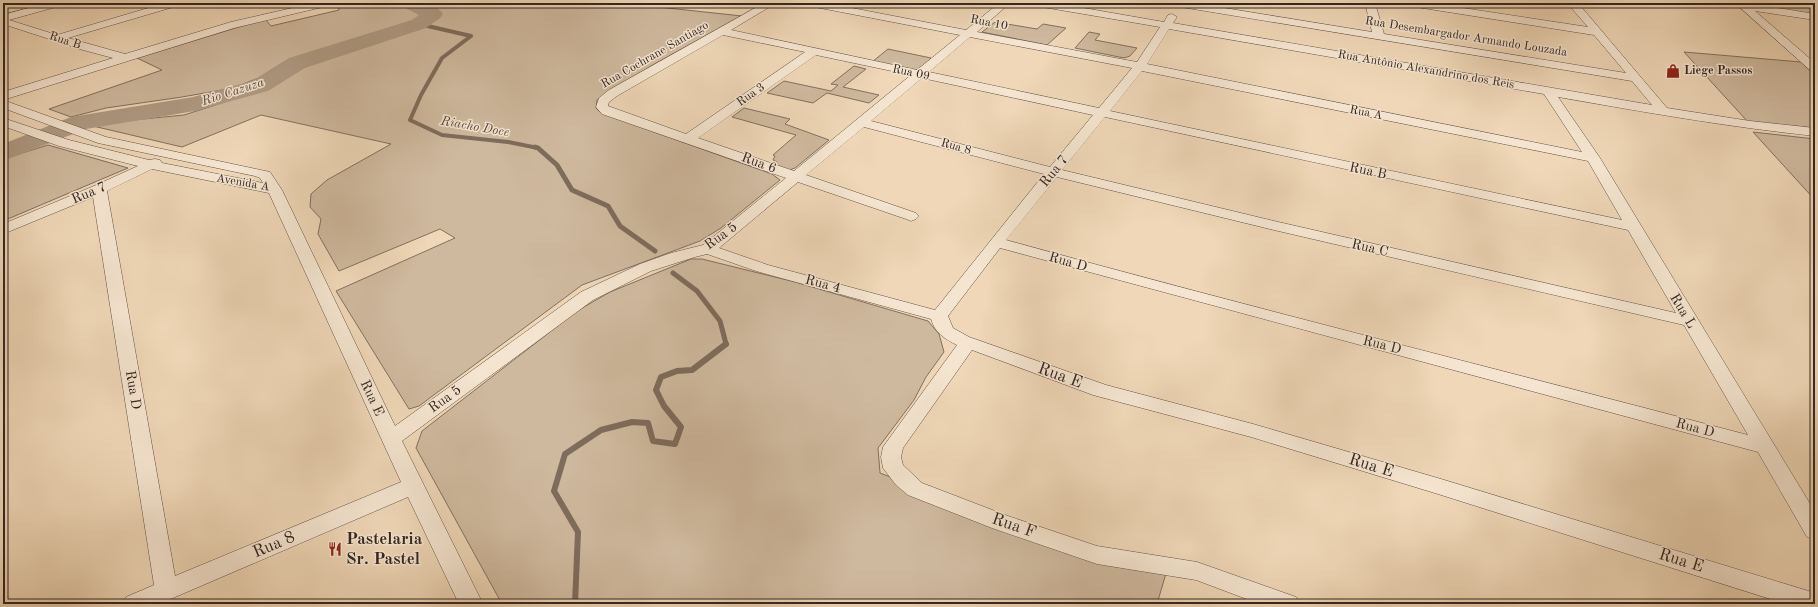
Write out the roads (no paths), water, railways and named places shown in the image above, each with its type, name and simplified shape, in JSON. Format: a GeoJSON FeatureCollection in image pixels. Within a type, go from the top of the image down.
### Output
{"type":"FeatureCollection","features":[{"type":"Feature","properties":{"kind":"street"},"geometry":{"type":"LineString","coordinates":[[3,20],[59,3]]}},
{"type":"Feature","properties":{"kind":"street"},"geometry":{"type":"LineString","coordinates":[[58,38],[176,3]]}},
{"type":"Feature","properties":{"kind":"street"},"geometry":{"type":"LineString","coordinates":[[3,96],[231,25],[327,3]]}},
{"type":"Feature","properties":{"kind":"street","name":"Rua Cochrane Santiago"},"geometry":{"type":"LineString","coordinates":[[606,110],[602,107],[603,101],[613,93],[771,3]]}},
{"type":"Feature","properties":{"kind":"street","name":"Rua 10"},"geometry":{"type":"LineString","coordinates":[[810,3],[1140,66]]}},
{"type":"Feature","properties":{"kind":"street","name":"Rua 5"},"geometry":{"type":"LineString","coordinates":[[391,439],[587,296],[604,286],[683,254],[708,249],[795,176],[920,75],[1005,3]]}},
{"type":"Feature","properties":{"kind":"street","name":"Rua Antônio Alexandrino dos Reis"},"geometry":{"type":"LineString","coordinates":[[1037,3],[1664,112],[1750,125],[1815,132]]}},
{"type":"Feature","properties":{"kind":"street","name":"Rua 7"},"geometry":{"type":"LineString","coordinates":[[939,316],[1052,173],[1140,66],[1168,25],[1178,3]]}},
{"type":"Feature","properties":{"kind":"street","name":"Rua Desembargador Armando Louzada"},"geometry":{"type":"LineString","coordinates":[[1178,3],[1635,78]]}},
{"type":"Feature","properties":{"kind":"street"},"geometry":{"type":"LineString","coordinates":[[1370,3],[1379,36]]}},
{"type":"Feature","properties":{"kind":"street"},"geometry":{"type":"LineString","coordinates":[[1410,3],[1598,32]]}},
{"type":"Feature","properties":{"kind":"street"},"geometry":{"type":"LineString","coordinates":[[1572,3],[1664,112]]}},
{"type":"Feature","properties":{"kind":"street"},"geometry":{"type":"LineString","coordinates":[[1742,4],[1815,17]]}},
{"type":"Feature","properties":{"kind":"street"},"geometry":{"type":"LineString","coordinates":[[1742,4],[1815,69]]}},
{"type":"Feature","properties":{"kind":"street","name":"Rua B"},"geometry":{"type":"LineString","coordinates":[[3,20],[127,58]]}},
{"type":"Feature","properties":{"kind":"street","name":"Rua 09"},"geometry":{"type":"LineString","coordinates":[[721,31],[1101,114]]}},
{"type":"Feature","properties":{"kind":"street","name":"Rua 3"},"geometry":{"type":"LineString","coordinates":[[689,138],[813,52]]}},
{"type":"Feature","properties":{"kind":"street","name":"Rua A"},"geometry":{"type":"LineString","coordinates":[[1140,66],[1593,158]]}},
{"type":"Feature","properties":{"kind":"street","name":"Rua L"},"geometry":{"type":"LineString","coordinates":[[1549,92],[1593,158],[1688,321],[1766,447],[1815,531]]}},
{"type":"Feature","properties":{"kind":"street","name":"Avenida A"},"geometry":{"type":"LineString","coordinates":[[3,104],[86,134],[124,144],[259,173],[265,175],[275,190]]}},
{"type":"Feature","properties":{"kind":"street","name":"Rua 6"},"geometry":{"type":"LineString","coordinates":[[606,110],[911,216]]}},
{"type":"Feature","properties":{"kind":"street","name":"Rua B"},"geometry":{"type":"LineString","coordinates":[[1101,114],[1634,227]]}},
{"type":"Feature","properties":{"kind":"street","name":"Avenida A"},"geometry":{"type":"LineString","coordinates":[[3,122],[64,144],[151,165],[275,190]]}},
{"type":"Feature","properties":{"kind":"street","name":"Rua 8"},"geometry":{"type":"LineString","coordinates":[[861,122],[1052,173]]}},
{"type":"Feature","properties":{"kind":"street","name":"Rua 7"},"geometry":{"type":"LineString","coordinates":[[3,229],[99,189],[173,155]]}},
{"type":"Feature","properties":{"kind":"street","name":"Rua C"},"geometry":{"type":"LineString","coordinates":[[1052,173],[1688,321]]}},
{"type":"Feature","properties":{"kind":"street","name":"Rua D"},"geometry":{"type":"LineString","coordinates":[[99,189],[166,590]]}},
{"type":"Feature","properties":{"kind":"street","name":"Rua E"},"geometry":{"type":"LineString","coordinates":[[275,190],[413,486],[471,604]]}},
{"type":"Feature","properties":{"kind":"street","name":"Rua D"},"geometry":{"type":"LineString","coordinates":[[998,243],[1151,285],[1400,349],[1766,447]]}},
{"type":"Feature","properties":{"kind":"street","name":"Rua 4"},"geometry":{"type":"LineString","coordinates":[[708,249],[762,268],[939,316]]}},
{"type":"Feature","properties":{"kind":"street","name":"Rua E"},"geometry":{"type":"LineString","coordinates":[[939,316],[941,326],[948,333],[968,343],[1100,390],[1253,431],[1396,473],[1815,603]]}},
{"type":"Feature","properties":{"kind":"street","name":"Rua F"},"geometry":{"type":"LineString","coordinates":[[968,343],[893,447],[891,457],[894,468],[903,479],[915,489],[986,517],[1097,555],[1197,571],[1288,604]]}},
{"type":"Feature","properties":{"kind":"street","name":"Rua 8"},"geometry":{"type":"LineString","coordinates":[[134,604],[413,486]]}},
{"type":"Feature","properties":{"kind":"waterway","name":"Rio Cazuza"},"geometry":{"type":"LineString","coordinates":[[3,153],[80,122],[195,104],[260,86],[297,63],[419,24],[433,14],[414,5],[417,3]]}},
{"type":"Feature","properties":{"kind":"waterway","name":"Riacho Doce"},"geometry":{"type":"LineString","coordinates":[[419,24],[471,36],[442,58],[421,95],[410,120],[442,135],[508,142],[538,148]]}},
{"type":"Feature","properties":{"kind":"waterway","name":"Riacho Doce"},"geometry":{"type":"LineString","coordinates":[[538,148],[557,165],[572,190],[608,206],[620,226],[655,251]]}},
{"type":"Feature","properties":{"kind":"waterway","name":"Riacho Doce"},"geometry":{"type":"LineString","coordinates":[[673,273],[697,291],[720,321],[726,344]]}},
{"type":"Feature","properties":{"kind":"waterway","name":"Riacho Doce"},"geometry":{"type":"LineString","coordinates":[[575,604],[578,532],[554,491],[565,454],[601,430],[632,422],[648,423],[653,441],[675,444],[681,427],[664,406],[656,390],[661,377],[677,371],[692,370],[726,344]]}},
{"type":"Feature","properties":{"kind":"place","name":"Liege Passos"},"geometry":{"type":"Point","coordinates":[1673,71]}},
{"type":"Feature","properties":{"kind":"place","name":"Pastelaria Sr. Pastel"},"geometry":{"type":"Point","coordinates":[335,549]}}]}
